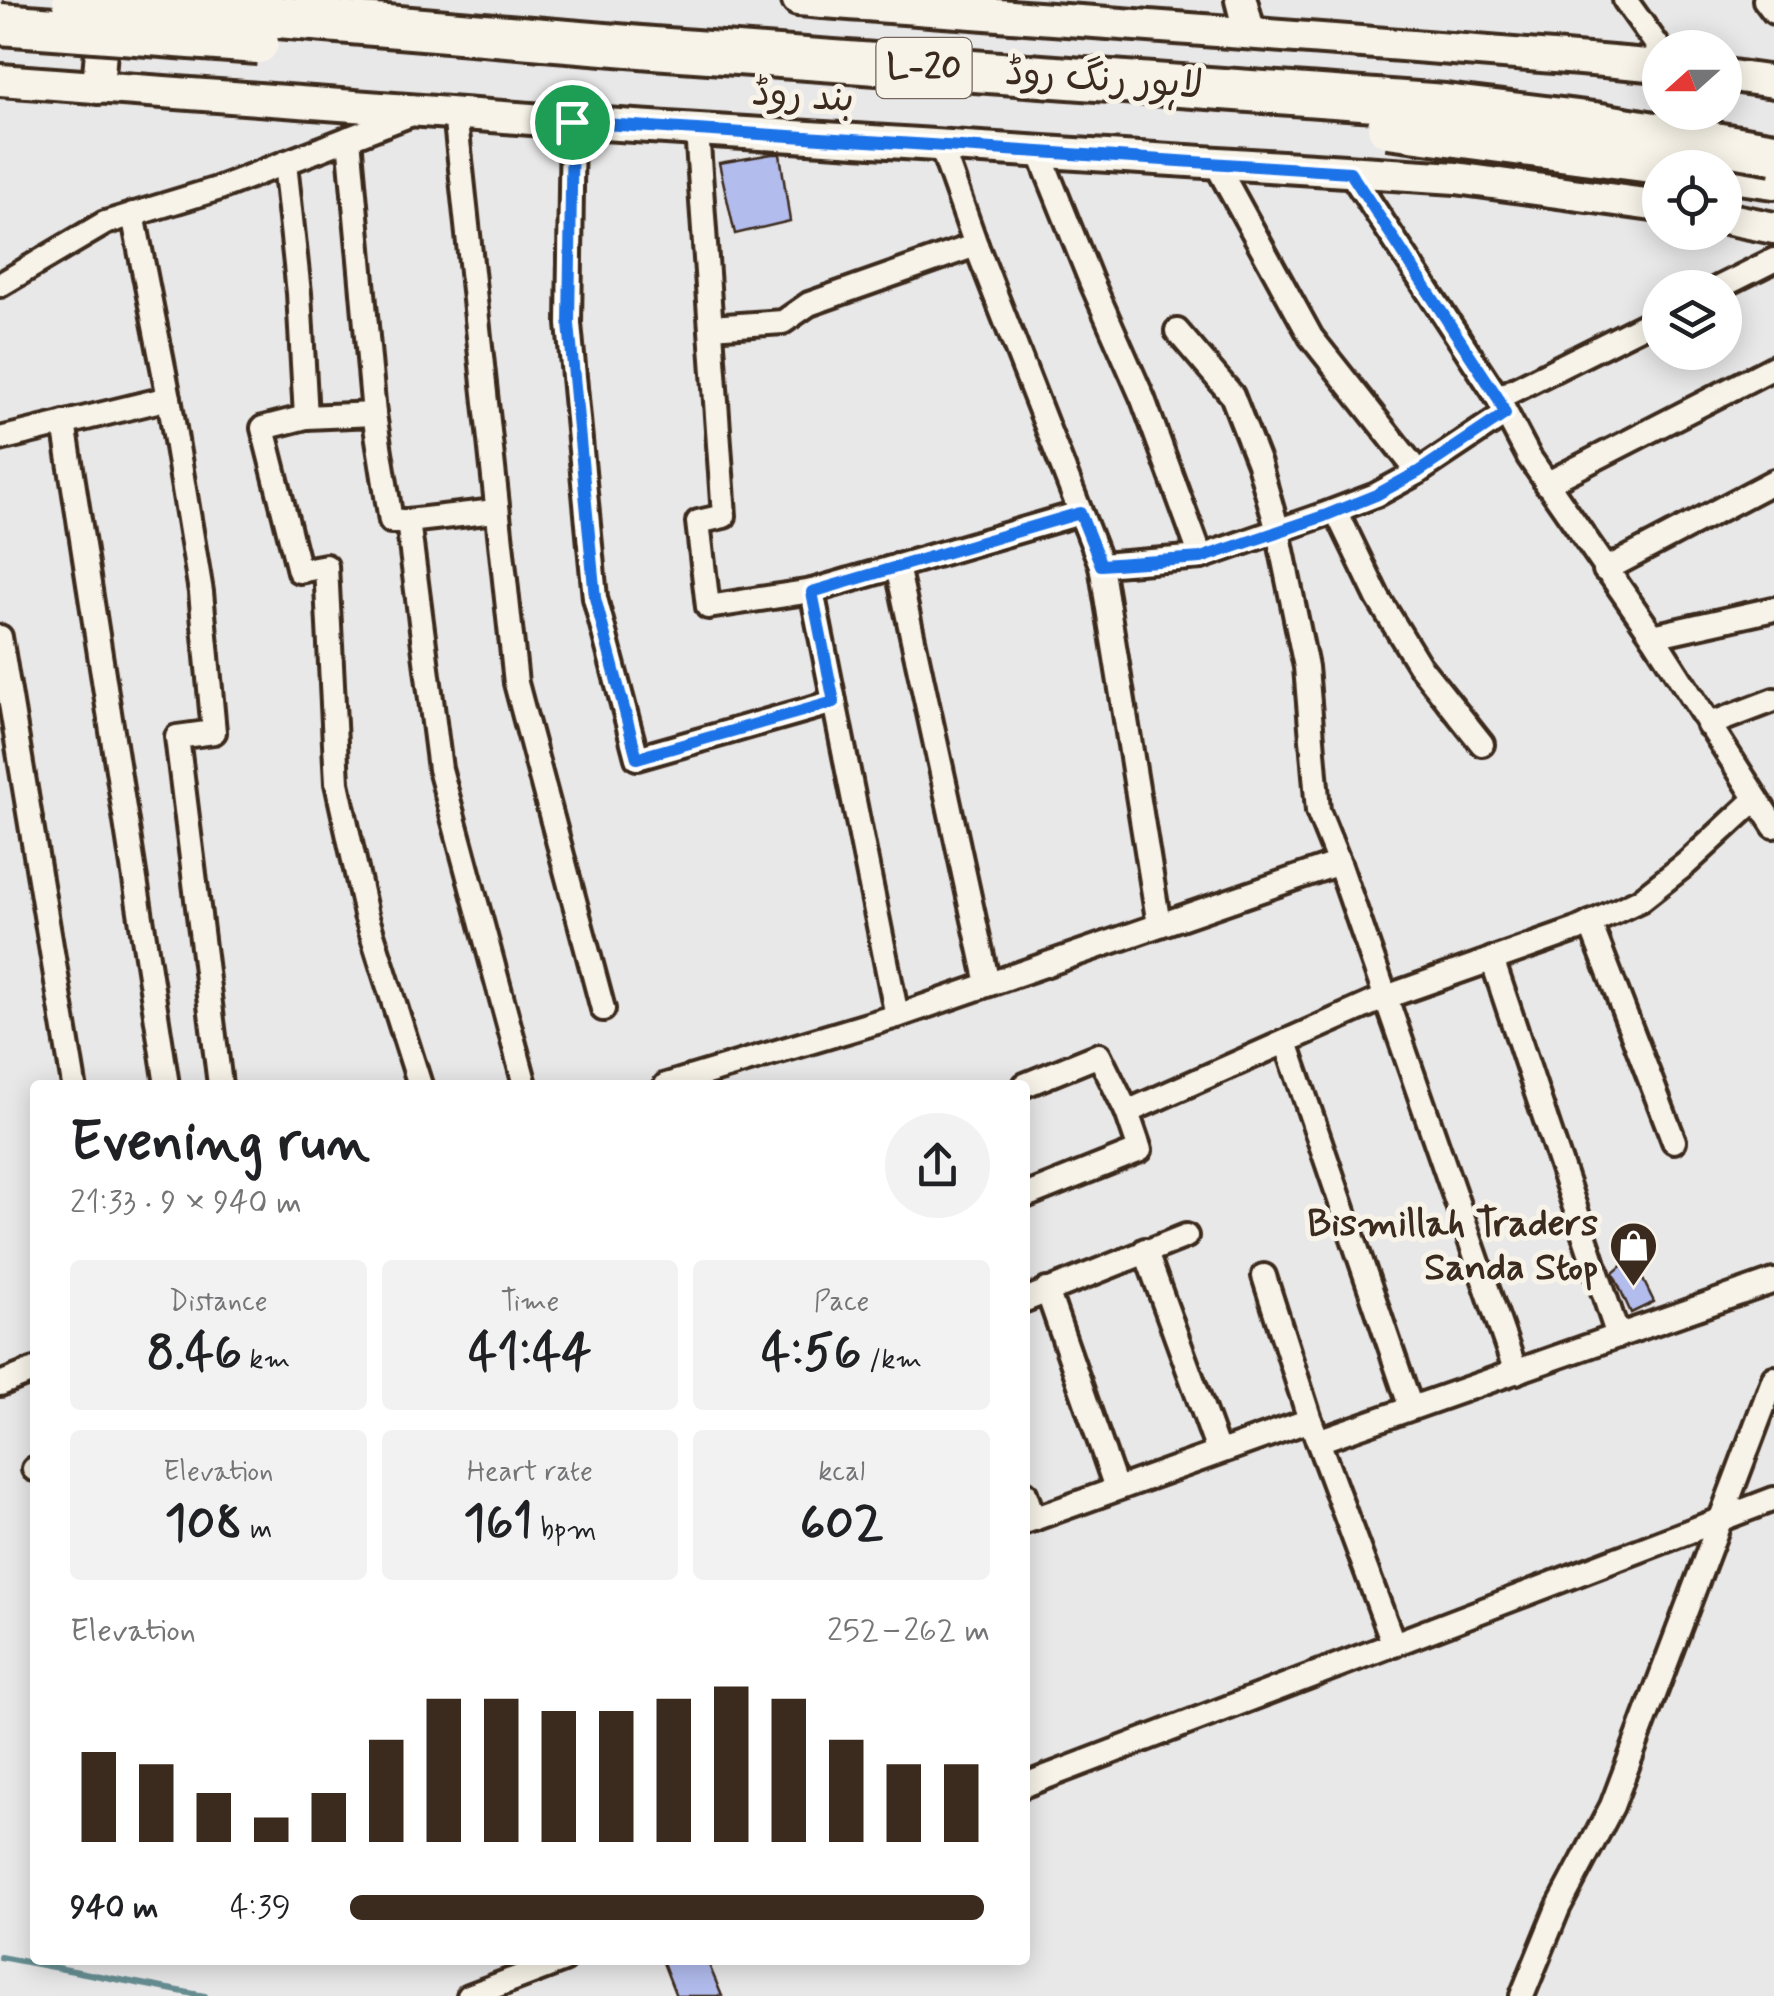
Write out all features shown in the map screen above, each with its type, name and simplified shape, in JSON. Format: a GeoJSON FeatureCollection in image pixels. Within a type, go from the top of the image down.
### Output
{"type":"FeatureCollection","features":[{"type":"Feature","properties":{"kind":"highway","name":"لاہور رنگ روڈ"},"geometry":{"type":"LineString","coordinates":[[73,0],[653,48],[1445,105],[1594,123],[1774,153]]}},
{"type":"Feature","properties":{"kind":"highway","name":"لاہور رنگ روڈ"},"geometry":{"type":"LineString","coordinates":[[0,24],[1260,113],[1432,131],[1642,160]]}},
{"type":"Feature","properties":{"kind":"highway"},"geometry":{"type":"LineString","coordinates":[[1742,174],[1774,178]]}},
{"type":"Feature","properties":{"kind":"main road"},"geometry":{"type":"LineString","coordinates":[[98,88],[104,0]]}},
{"type":"Feature","properties":{"kind":"main road"},"geometry":{"type":"LineString","coordinates":[[798,0],[1074,10],[1244,8],[1642,63]]}},
{"type":"Feature","properties":{"kind":"main road"},"geometry":{"type":"LineString","coordinates":[[1742,77],[1774,82]]}},
{"type":"Feature","properties":{"kind":"main road","name":"بند روڈ"},"geometry":{"type":"LineString","coordinates":[[0,80],[572,122],[1456,178],[1642,204]]}},
{"type":"Feature","properties":{"kind":"main road"},"geometry":{"type":"LineString","coordinates":[[1742,221],[1774,228]]}},
{"type":"Feature","properties":{"kind":"street"},"geometry":{"type":"LineString","coordinates":[[1626,0],[1646,30]]}},
{"type":"Feature","properties":{"kind":"street"},"geometry":{"type":"LineString","coordinates":[[1765,0],[1774,12]]}},
{"type":"Feature","properties":{"kind":"street"},"geometry":{"type":"LineString","coordinates":[[0,286],[105,223],[217,189],[420,111]]}},
{"type":"Feature","properties":{"kind":"street"},"geometry":{"type":"LineString","coordinates":[[454,114],[516,683],[602,1009]]}},
{"type":"Feature","properties":{"kind":"street"},"geometry":{"type":"LineString","coordinates":[[572,122],[569,324],[595,598],[637,758],[834,702]]}},
{"type":"Feature","properties":{"kind":"street"},"geometry":{"type":"LineString","coordinates":[[697,130],[724,516],[698,522],[708,607],[812,592],[1080,513]]}},
{"type":"Feature","properties":{"kind":"street"},"geometry":{"type":"LineString","coordinates":[[349,138],[374,414],[390,521],[495,510]]}},
{"type":"Feature","properties":{"kind":"street"},"geometry":{"type":"LineString","coordinates":[[942,146],[976,245],[1101,565],[1159,925]]}},
{"type":"Feature","properties":{"kind":"street"},"geometry":{"type":"LineString","coordinates":[[1039,152],[1091,282],[1144,399],[1201,558]]}},
{"type":"Feature","properties":{"kind":"street"},"geometry":{"type":"LineString","coordinates":[[284,163],[300,293],[306,417]]}},
{"type":"Feature","properties":{"kind":"street"},"geometry":{"type":"LineString","coordinates":[[1216,164],[1311,337],[1418,472]]}},
{"type":"Feature","properties":{"kind":"street"},"geometry":{"type":"LineString","coordinates":[[1350,172],[1502,406],[1546,484],[1653,636],[1774,826]]}},
{"type":"Feature","properties":{"kind":"street"},"geometry":{"type":"LineString","coordinates":[[133,214],[201,592],[214,732],[177,737],[219,1080]]}},
{"type":"Feature","properties":{"kind":"street"},"geometry":{"type":"LineString","coordinates":[[711,327],[782,322],[809,304],[976,245]]}},
{"type":"Feature","properties":{"kind":"street"},"geometry":{"type":"LineString","coordinates":[[1742,276],[1774,260]]}},
{"type":"Feature","properties":{"kind":"street"},"geometry":{"type":"LineString","coordinates":[[1101,565],[1201,558],[1376,495],[1418,472],[1502,406],[1642,326]]}},
{"type":"Feature","properties":{"kind":"street"},"geometry":{"type":"LineString","coordinates":[[1177,331],[1232,395],[1259,464],[1278,531],[1306,667],[1318,812],[1516,1372]]}},
{"type":"Feature","properties":{"kind":"street"},"geometry":{"type":"LineString","coordinates":[[1546,484],[1774,368]]}},
{"type":"Feature","properties":{"kind":"street"},"geometry":{"type":"LineString","coordinates":[[0,439],[169,398]]}},
{"type":"Feature","properties":{"kind":"street"},"geometry":{"type":"LineString","coordinates":[[374,414],[306,417],[263,428],[299,572],[326,566],[337,783],[366,914],[418,1080]]}},
{"type":"Feature","properties":{"kind":"street"},"geometry":{"type":"LineString","coordinates":[[64,423],[166,1080]]}},
{"type":"Feature","properties":{"kind":"street"},"geometry":{"type":"LineString","coordinates":[[1605,570],[1774,480]]}},
{"type":"Feature","properties":{"kind":"street"},"geometry":{"type":"LineString","coordinates":[[1336,510],[1378,598],[1419,665],[1482,744]]}},
{"type":"Feature","properties":{"kind":"street"},"geometry":{"type":"LineString","coordinates":[[408,521],[440,770],[525,1080]]}},
{"type":"Feature","properties":{"kind":"street"},"geometry":{"type":"LineString","coordinates":[[898,566],[988,984]]}},
{"type":"Feature","properties":{"kind":"street"},"geometry":{"type":"LineString","coordinates":[[812,592],[897,1016]]}},
{"type":"Feature","properties":{"kind":"street"},"geometry":{"type":"LineString","coordinates":[[1653,636],[1774,609]]}},
{"type":"Feature","properties":{"kind":"street"},"geometry":{"type":"LineString","coordinates":[[0,638],[73,1080]]}},
{"type":"Feature","properties":{"kind":"street"},"geometry":{"type":"LineString","coordinates":[[1708,725],[1774,700]]}},
{"type":"Feature","properties":{"kind":"street"},"geometry":{"type":"LineString","coordinates":[[1127,1112],[1386,997],[1590,923],[1640,900],[1756,799]]}},
{"type":"Feature","properties":{"kind":"street"},"geometry":{"type":"LineString","coordinates":[[683,1080],[897,1016],[1339,863]]}},
{"type":"Feature","properties":{"kind":"street"},"geometry":{"type":"LineString","coordinates":[[1590,923],[1674,1141]]}},
{"type":"Feature","properties":{"kind":"street"},"geometry":{"type":"LineString","coordinates":[[1492,960],[1618,1336]]}},
{"type":"Feature","properties":{"kind":"street"},"geometry":{"type":"LineString","coordinates":[[1286,1042],[1412,1408]]}},
{"type":"Feature","properties":{"kind":"street"},"geometry":{"type":"LineString","coordinates":[[1030,1083],[1099,1055],[1127,1112],[1140,1150],[1030,1194]]}},
{"type":"Feature","properties":{"kind":"street"},"geometry":{"type":"LineString","coordinates":[[1116,1488],[1036,1295],[1186,1236]]}},
{"type":"Feature","properties":{"kind":"street"},"geometry":{"type":"LineString","coordinates":[[1146,1250],[1218,1451]]}},
{"type":"Feature","properties":{"kind":"street"},"geometry":{"type":"LineString","coordinates":[[1264,1276],[1314,1430],[1394,1645]]}},
{"type":"Feature","properties":{"kind":"street"},"geometry":{"type":"LineString","coordinates":[[1030,1520],[1218,1451],[1412,1408],[1774,1281]]}},
{"type":"Feature","properties":{"kind":"street"},"geometry":{"type":"LineString","coordinates":[[0,1384],[30,1372]]}},
{"type":"Feature","properties":{"kind":"street"},"geometry":{"type":"LineString","coordinates":[[1522,1996],[1558,1908],[1612,1806],[1774,1378]]}},
{"type":"Feature","properties":{"kind":"street"},"geometry":{"type":"LineString","coordinates":[[1030,1783],[1774,1499]]}},
{"type":"Feature","properties":{"kind":"street"},"geometry":{"type":"LineString","coordinates":[[469,1996],[551,1965]]}},
{"type":"Feature","properties":{"kind":"street"},"geometry":{"type":"LineString","coordinates":[[527,1974],[536,1996]]}},
{"type":"Feature","properties":{"kind":"building"},"geometry":{"type":"Polygon","coordinates":[[[780,154],[790,221],[735,234],[719,163],[780,154]]]}},
{"type":"Feature","properties":{"kind":"building","name":"Bismillah Traders Sanda Stop"},"geometry":{"type":"Polygon","coordinates":[[[1632,1257],[1654,1302],[1631,1313],[1613,1273],[1632,1257]]]}},
{"type":"Feature","properties":{"kind":"building"},"geometry":{"type":"Polygon","coordinates":[[[664,1965],[709,1965],[722,1996],[676,1996],[664,1965]]]}},
{"type":"Feature","properties":{"kind":"waterway"},"geometry":{"type":"LineString","coordinates":[[0,1957],[30,1963]]}},
{"type":"Feature","properties":{"kind":"waterway"},"geometry":{"type":"LineString","coordinates":[[42,1965],[205,1996]]}},
{"type":"Feature","properties":{"kind":"place","name":"Bismillah Traders Sanda Stop"},"geometry":{"type":"Point","coordinates":[1633,1288]}},
{"type":"Feature","properties":{"kind":"route"},"geometry":{"type":"LineString","coordinates":[[572,122],[1350,172],[1505,414],[1376,495],[1201,558],[1101,565],[1080,513],[812,592],[834,702],[637,758],[595,598],[569,324],[572,122]]}}]}
